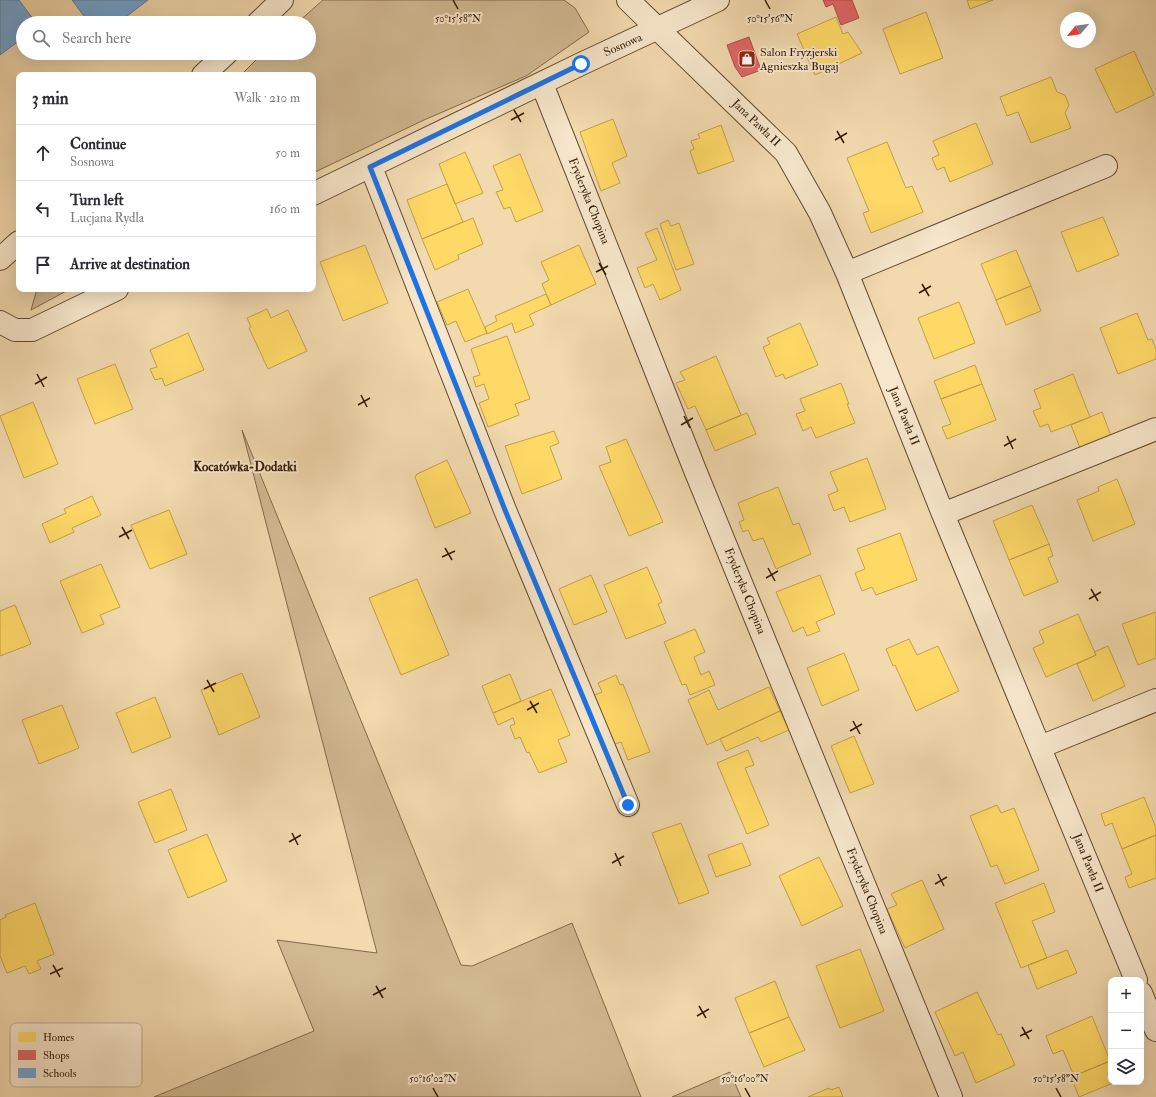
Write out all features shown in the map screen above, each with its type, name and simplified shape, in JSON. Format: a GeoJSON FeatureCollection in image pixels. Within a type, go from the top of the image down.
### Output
{"type":"FeatureCollection","features":[{"type":"Feature","properties":{"kind":"street"},"geometry":{"type":"LineString","coordinates":[[265,16],[282,0]]}},
{"type":"Feature","properties":{"kind":"street","name":"Jana Pawła II"},"geometry":{"type":"LineString","coordinates":[[628,0],[659,28],[786,153],[820,213],[847,273],[943,514],[1135,977]]}},
{"type":"Feature","properties":{"kind":"street","name":"Sosnowa"},"geometry":{"type":"LineString","coordinates":[[316,193],[581,64],[718,0]]}},
{"type":"Feature","properties":{"kind":"street"},"geometry":{"type":"LineString","coordinates":[[206,72],[219,60]]}},
{"type":"Feature","properties":{"kind":"street","name":"Fryderyka Chopina"},"geometry":{"type":"LineString","coordinates":[[542,84],[695,470],[951,1097]]}},
{"type":"Feature","properties":{"kind":"street"},"geometry":{"type":"LineString","coordinates":[[847,273],[1106,166]]}},
{"type":"Feature","properties":{"kind":"street"},"geometry":{"type":"LineString","coordinates":[[370,167],[505,510],[628,805]]}},
{"type":"Feature","properties":{"kind":"street"},"geometry":{"type":"LineString","coordinates":[[0,259],[16,245]]}},
{"type":"Feature","properties":{"kind":"street"},"geometry":{"type":"LineString","coordinates":[[0,322],[15,330],[32,330],[111,292]]}},
{"type":"Feature","properties":{"kind":"street"},"geometry":{"type":"LineString","coordinates":[[943,514],[1156,429]]}},
{"type":"Feature","properties":{"kind":"street"},"geometry":{"type":"LineString","coordinates":[[1040,746],[1156,700]]}},
{"type":"Feature","properties":{"kind":"street"},"geometry":{"type":"LineString","coordinates":[[1148,1002],[1156,1030]]}},
{"type":"Feature","properties":{"kind":"shaded area"},"geometry":{"type":"Polygon","coordinates":[[[323,0],[564,0],[575,8],[589,32],[526,76],[424,120],[316,172],[316,72],[244,72],[256,60],[316,60],[316,16],[305,16],[323,0]]]}},
{"type":"Feature","properties":{"kind":"shaded area"},"geometry":{"type":"Polygon","coordinates":[[[36,292],[64,292],[31,310],[36,292]]]}},
{"type":"Feature","properties":{"kind":"shaded area"},"geometry":{"type":"Polygon","coordinates":[[[242,430],[461,965],[472,966],[572,923],[641,1097],[154,1097],[314,1031],[277,940],[377,953],[242,430]]]}},
{"type":"Feature","properties":{"kind":"shaded area"},"geometry":{"type":"Polygon","coordinates":[[[730,1072],[741,1097],[672,1097],[730,1072]]]}},
{"type":"Feature","properties":{"kind":"building: Homes"},"geometry":{"type":"Polygon","coordinates":[[[967,0],[993,0],[970,9],[967,0]]]}},
{"type":"Feature","properties":{"kind":"building: Homes"},"geometry":{"type":"Polygon","coordinates":[[[926,12],[943,58],[900,74],[883,29],[926,12]]]}},
{"type":"Feature","properties":{"kind":"building: Homes"},"geometry":{"type":"Polygon","coordinates":[[[836,17],[843,34],[848,32],[862,53],[815,75],[797,34],[836,17]]]}},
{"type":"Feature","properties":{"kind":"building: Homes"},"geometry":{"type":"Polygon","coordinates":[[[1134,51],[1154,95],[1116,113],[1095,69],[1134,51]]]}},
{"type":"Feature","properties":{"kind":"building: Homes"},"geometry":{"type":"Polygon","coordinates":[[[1051,77],[1057,92],[1065,95],[1069,105],[1065,113],[1071,128],[1031,143],[1018,112],[1007,116],[1000,97],[1051,77]]]}},
{"type":"Feature","properties":{"kind":"building: Homes"},"geometry":{"type":"Polygon","coordinates":[[[613,119],[627,156],[612,163],[620,183],[601,191],[580,132],[613,119]]]}},
{"type":"Feature","properties":{"kind":"building: Homes"},"geometry":{"type":"Polygon","coordinates":[[[976,123],[993,164],[950,182],[944,167],[937,170],[932,158],[939,155],[933,141],[976,123]]]}},
{"type":"Feature","properties":{"kind":"building: Homes"},"geometry":{"type":"Polygon","coordinates":[[[721,125],[734,161],[698,174],[690,151],[694,149],[691,141],[700,138],[698,134],[721,125]]]}},
{"type":"Feature","properties":{"kind":"building: Homes"},"geometry":{"type":"Polygon","coordinates":[[[887,142],[906,188],[912,186],[923,212],[871,233],[863,213],[869,211],[847,158],[887,142]]]}},
{"type":"Feature","properties":{"kind":"building: Homes"},"geometry":{"type":"Polygon","coordinates":[[[465,152],[483,193],[455,204],[439,164],[465,152]]]}},
{"type":"Feature","properties":{"kind":"building: Homes"},"geometry":{"type":"Polygon","coordinates":[[[520,154],[543,211],[516,222],[510,207],[504,209],[496,192],[503,190],[493,166],[520,154]]]}},
{"type":"Feature","properties":{"kind":"building: Homes"},"geometry":{"type":"Polygon","coordinates":[[[447,184],[463,222],[422,239],[407,200],[447,184]]]}},
{"type":"Feature","properties":{"kind":"building: Homes"},"geometry":{"type":"Polygon","coordinates":[[[1103,217],[1119,255],[1077,272],[1061,232],[1103,217]]]}},
{"type":"Feature","properties":{"kind":"building: Homes"},"geometry":{"type":"Polygon","coordinates":[[[473,218],[483,244],[458,255],[459,259],[435,270],[422,239],[473,218]]]}},
{"type":"Feature","properties":{"kind":"building: Homes"},"geometry":{"type":"Polygon","coordinates":[[[668,220],[671,226],[679,223],[694,264],[676,270],[660,224],[668,220]]]}},
{"type":"Feature","properties":{"kind":"building: Homes"},"geometry":{"type":"Polygon","coordinates":[[[657,228],[681,290],[660,300],[653,284],[645,288],[637,268],[657,260],[645,233],[657,228]]]}},
{"type":"Feature","properties":{"kind":"building: Homes"},"geometry":{"type":"Polygon","coordinates":[[[365,245],[388,303],[343,321],[320,262],[365,245]]]}},
{"type":"Feature","properties":{"kind":"building: Homes"},"geometry":{"type":"Polygon","coordinates":[[[579,245],[596,284],[551,305],[542,284],[549,280],[541,262],[579,245]]]}},
{"type":"Feature","properties":{"kind":"building: Homes"},"geometry":{"type":"Polygon","coordinates":[[[1016,250],[1031,286],[996,300],[981,264],[1016,250]]]}},
{"type":"Feature","properties":{"kind":"building: Homes"},"geometry":{"type":"Polygon","coordinates":[[[1031,286],[1041,311],[1006,325],[996,300],[1031,286]]]}},
{"type":"Feature","properties":{"kind":"building: Homes"},"geometry":{"type":"Polygon","coordinates":[[[468,289],[487,333],[465,342],[456,321],[447,325],[437,302],[468,289]]]}},
{"type":"Feature","properties":{"kind":"building: Homes"},"geometry":{"type":"Polygon","coordinates":[[[546,294],[551,305],[529,315],[534,325],[515,333],[512,323],[487,334],[485,327],[497,321],[495,316],[546,294]]]}},
{"type":"Feature","properties":{"kind":"building: Homes"},"geometry":{"type":"Polygon","coordinates":[[[959,302],[975,343],[934,359],[918,318],[959,302]]]}},
{"type":"Feature","properties":{"kind":"building: Homes"},"geometry":{"type":"Polygon","coordinates":[[[267,309],[271,318],[288,310],[307,351],[268,369],[249,328],[251,327],[247,318],[267,309]]]}},
{"type":"Feature","properties":{"kind":"building: Homes"},"geometry":{"type":"Polygon","coordinates":[[[1137,313],[1148,340],[1152,339],[1156,349],[1156,359],[1118,374],[1100,328],[1137,313]]]}},
{"type":"Feature","properties":{"kind":"building: Homes"},"geometry":{"type":"Polygon","coordinates":[[[800,323],[818,365],[785,379],[783,374],[776,377],[763,347],[770,344],[767,338],[800,323]]]}},
{"type":"Feature","properties":{"kind":"building: Homes"},"geometry":{"type":"Polygon","coordinates":[[[188,333],[204,370],[165,386],[162,378],[155,380],[150,369],[157,367],[150,350],[188,333]]]}},
{"type":"Feature","properties":{"kind":"building: Homes"},"geometry":{"type":"Polygon","coordinates":[[[507,336],[530,399],[515,404],[519,415],[488,427],[479,403],[489,399],[484,384],[476,387],[473,377],[480,375],[471,349],[507,336]]]}},
{"type":"Feature","properties":{"kind":"building: Homes"},"geometry":{"type":"Polygon","coordinates":[[[716,356],[741,415],[706,430],[695,406],[688,409],[676,383],[685,380],[680,372],[716,356]]]}},
{"type":"Feature","properties":{"kind":"building: Homes"},"geometry":{"type":"Polygon","coordinates":[[[115,364],[133,409],[95,424],[77,379],[115,364]]]}},
{"type":"Feature","properties":{"kind":"building: Homes"},"geometry":{"type":"Polygon","coordinates":[[[975,365],[982,384],[941,399],[934,381],[975,365]]]}},
{"type":"Feature","properties":{"kind":"building: Homes"},"geometry":{"type":"Polygon","coordinates":[[[1073,374],[1090,417],[1051,432],[1048,424],[1040,427],[1033,411],[1041,408],[1034,390],[1073,374]]]}},
{"type":"Feature","properties":{"kind":"building: Homes"},"geometry":{"type":"Polygon","coordinates":[[[841,383],[849,404],[847,404],[855,423],[816,438],[811,427],[803,431],[796,414],[805,411],[800,399],[841,383]]]}},
{"type":"Feature","properties":{"kind":"building: Homes"},"geometry":{"type":"Polygon","coordinates":[[[982,384],[996,420],[947,439],[942,427],[951,424],[941,399],[982,384]]]}},
{"type":"Feature","properties":{"kind":"building: Homes"},"geometry":{"type":"Polygon","coordinates":[[[33,402],[58,464],[24,478],[0,416],[33,402]]]}},
{"type":"Feature","properties":{"kind":"building: Homes"},"geometry":{"type":"Polygon","coordinates":[[[1102,412],[1111,436],[1080,448],[1071,425],[1102,412]]]}},
{"type":"Feature","properties":{"kind":"building: Homes"},"geometry":{"type":"Polygon","coordinates":[[[747,413],[756,434],[715,451],[706,430],[747,413]]]}},
{"type":"Feature","properties":{"kind":"building: Homes"},"geometry":{"type":"Polygon","coordinates":[[[554,431],[559,443],[550,447],[562,479],[522,494],[505,446],[554,431]]]}},
{"type":"Feature","properties":{"kind":"building: Homes"},"geometry":{"type":"Polygon","coordinates":[[[626,439],[663,522],[629,536],[599,466],[611,462],[606,447],[626,439]]]}},
{"type":"Feature","properties":{"kind":"building: Homes"},"geometry":{"type":"Polygon","coordinates":[[[867,458],[886,509],[850,522],[844,507],[834,511],[828,495],[838,491],[830,472],[867,458]]]}},
{"type":"Feature","properties":{"kind":"building: Homes"},"geometry":{"type":"Polygon","coordinates":[[[447,460],[471,513],[435,528],[415,477],[417,474],[447,460]]]}},
{"type":"Feature","properties":{"kind":"building: Homes"},"geometry":{"type":"Polygon","coordinates":[[[1117,479],[1135,524],[1093,541],[1077,500],[1099,491],[1098,487],[1117,479]]]}},
{"type":"Feature","properties":{"kind":"building: Homes"},"geometry":{"type":"Polygon","coordinates":[[[778,487],[793,525],[799,523],[811,554],[776,569],[763,538],[753,541],[748,530],[743,532],[739,522],[744,520],[738,503],[778,487]]]}},
{"type":"Feature","properties":{"kind":"building: Homes"},"geometry":{"type":"Polygon","coordinates":[[[92,496],[101,515],[72,528],[74,532],[50,543],[42,524],[66,513],[64,509],[92,496]]]}},
{"type":"Feature","properties":{"kind":"building: Homes"},"geometry":{"type":"Polygon","coordinates":[[[1032,505],[1049,544],[1009,560],[993,521],[1032,505]]]}},
{"type":"Feature","properties":{"kind":"building: Homes"},"geometry":{"type":"Polygon","coordinates":[[[169,510],[187,554],[150,569],[131,525],[169,510]]]}},
{"type":"Feature","properties":{"kind":"building: Homes"},"geometry":{"type":"Polygon","coordinates":[[[900,533],[917,580],[876,595],[872,587],[862,591],[855,573],[865,569],[857,549],[900,533]]]}},
{"type":"Feature","properties":{"kind":"building: Homes"},"geometry":{"type":"Polygon","coordinates":[[[1049,544],[1053,556],[1048,558],[1058,582],[1024,596],[1009,560],[1049,544]]]}},
{"type":"Feature","properties":{"kind":"building: Homes"},"geometry":{"type":"Polygon","coordinates":[[[101,564],[120,607],[100,615],[104,624],[82,633],[60,581],[101,564]]]}},
{"type":"Feature","properties":{"kind":"building: Homes"},"geometry":{"type":"Polygon","coordinates":[[[647,567],[662,602],[658,604],[666,623],[626,639],[604,585],[647,567]]]}},
{"type":"Feature","properties":{"kind":"building: Homes"},"geometry":{"type":"Polygon","coordinates":[[[591,575],[607,612],[574,625],[559,589],[591,575]]]}},
{"type":"Feature","properties":{"kind":"building: Homes"},"geometry":{"type":"Polygon","coordinates":[[[820,575],[835,614],[816,622],[820,631],[807,636],[803,627],[793,632],[776,592],[820,575]]]}},
{"type":"Feature","properties":{"kind":"building: Homes"},"geometry":{"type":"Polygon","coordinates":[[[417,579],[449,655],[401,675],[369,598],[417,579]]]}},
{"type":"Feature","properties":{"kind":"building: Homes"},"geometry":{"type":"Polygon","coordinates":[[[15,605],[31,644],[0,656],[0,611],[15,605]]]}},
{"type":"Feature","properties":{"kind":"building: Homes"},"geometry":{"type":"Polygon","coordinates":[[[1156,612],[1156,658],[1138,665],[1122,624],[1156,612]]]}},
{"type":"Feature","properties":{"kind":"building: Homes"},"geometry":{"type":"Polygon","coordinates":[[[1078,614],[1096,655],[1046,677],[1033,648],[1044,643],[1039,631],[1078,614]]]}},
{"type":"Feature","properties":{"kind":"building: Homes"},"geometry":{"type":"Polygon","coordinates":[[[695,629],[705,652],[694,657],[701,675],[709,671],[715,685],[690,695],[686,684],[682,685],[664,642],[695,629]]]}},
{"type":"Feature","properties":{"kind":"building: Homes"},"geometry":{"type":"Polygon","coordinates":[[[909,639],[917,655],[938,646],[959,691],[916,711],[886,649],[909,639]]]}},
{"type":"Feature","properties":{"kind":"building: Homes"},"geometry":{"type":"Polygon","coordinates":[[[1108,646],[1125,686],[1093,701],[1077,664],[1096,655],[1094,652],[1108,646]]]}},
{"type":"Feature","properties":{"kind":"building: Homes"},"geometry":{"type":"Polygon","coordinates":[[[844,653],[859,690],[822,706],[807,668],[844,653]]]}},
{"type":"Feature","properties":{"kind":"building: Homes"},"geometry":{"type":"Polygon","coordinates":[[[242,673],[260,717],[219,735],[201,690],[242,673]]]}},
{"type":"Feature","properties":{"kind":"building: Homes"},"geometry":{"type":"Polygon","coordinates":[[[510,674],[521,701],[493,713],[482,686],[510,674]]]}},
{"type":"Feature","properties":{"kind":"building: Homes"},"geometry":{"type":"Polygon","coordinates":[[[616,675],[620,685],[623,684],[650,752],[628,760],[621,742],[612,745],[592,696],[602,692],[598,683],[616,675]]]}},
{"type":"Feature","properties":{"kind":"building: Homes"},"geometry":{"type":"Polygon","coordinates":[[[769,687],[780,711],[707,745],[688,700],[709,690],[718,710],[769,687]]]}},
{"type":"Feature","properties":{"kind":"building: Homes"},"geometry":{"type":"Polygon","coordinates":[[[551,689],[570,735],[558,740],[567,762],[539,773],[529,752],[527,753],[520,737],[515,739],[510,726],[515,724],[513,718],[498,725],[493,713],[551,689]]]}},
{"type":"Feature","properties":{"kind":"building: Homes"},"geometry":{"type":"Polygon","coordinates":[[[155,697],[171,737],[132,753],[116,713],[155,697]]]}},
{"type":"Feature","properties":{"kind":"building: Homes"},"geometry":{"type":"Polygon","coordinates":[[[62,705],[79,748],[39,764],[22,720],[62,705]]]}},
{"type":"Feature","properties":{"kind":"building: Homes"},"geometry":{"type":"Polygon","coordinates":[[[780,711],[789,730],[761,742],[758,737],[726,751],[720,739],[780,711]]]}},
{"type":"Feature","properties":{"kind":"building: Homes"},"geometry":{"type":"Polygon","coordinates":[[[854,736],[874,784],[850,793],[831,746],[854,736]]]}},
{"type":"Feature","properties":{"kind":"building: Homes"},"geometry":{"type":"Polygon","coordinates":[[[748,750],[754,765],[745,768],[769,825],[747,834],[717,763],[748,750]]]}},
{"type":"Feature","properties":{"kind":"building: Homes"},"geometry":{"type":"Polygon","coordinates":[[[171,789],[187,830],[155,843],[138,802],[171,789]]]}},
{"type":"Feature","properties":{"kind":"building: Homes"},"geometry":{"type":"Polygon","coordinates":[[[1144,797],[1156,828],[1156,835],[1122,849],[1112,823],[1105,826],[1101,814],[1144,797]]]}},
{"type":"Feature","properties":{"kind":"building: Homes"},"geometry":{"type":"Polygon","coordinates":[[[997,805],[1001,813],[1014,808],[1039,870],[1005,884],[997,865],[991,867],[970,816],[997,805]]]}},
{"type":"Feature","properties":{"kind":"building: Homes"},"geometry":{"type":"Polygon","coordinates":[[[681,823],[709,893],[679,904],[652,833],[681,823]]]}},
{"type":"Feature","properties":{"kind":"building: Homes"},"geometry":{"type":"Polygon","coordinates":[[[207,834],[227,881],[188,898],[168,850],[207,834]]]}},
{"type":"Feature","properties":{"kind":"building: Homes"},"geometry":{"type":"Polygon","coordinates":[[[1156,835],[1156,878],[1129,888],[1125,877],[1132,874],[1122,849],[1156,835]]]}},
{"type":"Feature","properties":{"kind":"building: Homes"},"geometry":{"type":"Polygon","coordinates":[[[742,843],[751,865],[716,877],[708,855],[742,843]]]}},
{"type":"Feature","properties":{"kind":"building: Homes"},"geometry":{"type":"Polygon","coordinates":[[[819,857],[843,906],[802,926],[779,876],[819,857]]]}},
{"type":"Feature","properties":{"kind":"building: Homes"},"geometry":{"type":"Polygon","coordinates":[[[922,880],[944,929],[905,948],[887,909],[897,905],[891,894],[922,880]]]}},
{"type":"Feature","properties":{"kind":"building: Homes"},"geometry":{"type":"Polygon","coordinates":[[[1044,883],[1055,912],[1032,921],[1047,958],[1021,968],[995,903],[1044,883]]]}},
{"type":"Feature","properties":{"kind":"building: Homes"},"geometry":{"type":"Polygon","coordinates":[[[35,903],[54,954],[37,961],[41,969],[29,974],[25,966],[7,973],[0,956],[0,920],[6,917],[5,915],[35,903]]]}},
{"type":"Feature","properties":{"kind":"building: Homes"},"geometry":{"type":"Polygon","coordinates":[[[860,949],[884,1011],[840,1028],[816,966],[860,949]]]}},
{"type":"Feature","properties":{"kind":"building: Homes"},"geometry":{"type":"Polygon","coordinates":[[[1067,950],[1077,973],[1037,989],[1028,965],[1067,950]]]}},
{"type":"Feature","properties":{"kind":"building: Homes"},"geometry":{"type":"Polygon","coordinates":[[[775,981],[789,1017],[749,1033],[735,998],[775,981]]]}},
{"type":"Feature","properties":{"kind":"building: Homes"},"geometry":{"type":"Polygon","coordinates":[[[977,992],[998,1035],[1001,1034],[1015,1065],[976,1083],[963,1052],[955,1056],[935,1012],[977,992]]]}},
{"type":"Feature","properties":{"kind":"building: Homes"},"geometry":{"type":"Polygon","coordinates":[[[1092,1016],[1108,1056],[1108,1062],[1074,1076],[1063,1050],[1053,1054],[1046,1036],[1092,1016]]]}},
{"type":"Feature","properties":{"kind":"building: Homes"},"geometry":{"type":"Polygon","coordinates":[[[789,1017],[805,1050],[764,1067],[749,1033],[789,1017]]]}},
{"type":"Feature","properties":{"kind":"building: Homes"},"geometry":{"type":"Polygon","coordinates":[[[1108,1062],[1108,1085],[1079,1097],[1071,1077],[1108,1062]]]}},
{"type":"Feature","properties":{"kind":"building: Homes"},"geometry":{"type":"Polygon","coordinates":[[[839,1087],[843,1097],[808,1097],[829,1088],[831,1090],[839,1087]]]}},
{"type":"Feature","properties":{"kind":"building: Shops"},"geometry":{"type":"Polygon","coordinates":[[[823,0],[852,0],[859,18],[841,25],[833,4],[826,7],[823,0]]]}},
{"type":"Feature","properties":{"kind":"building: Shops"},"geometry":{"type":"Polygon","coordinates":[[[749,37],[761,70],[742,77],[735,67],[727,45],[749,37]]]}},
{"type":"Feature","properties":{"kind":"building: Schools"},"geometry":{"type":"Polygon","coordinates":[[[0,0],[19,0],[31,16],[16,16],[16,43],[0,55],[0,0]]]}},
{"type":"Feature","properties":{"kind":"building: Schools"},"geometry":{"type":"Polygon","coordinates":[[[72,0],[148,0],[127,16],[84,16],[72,0]]]}},
{"type":"Feature","properties":{"kind":"place","name":"Salon Fryzjerski Agnieszka Bugaj"},"geometry":{"type":"Point","coordinates":[747,59]}},
{"type":"Feature","properties":{"kind":"district","name":"Kocatówka-Dodatki"},"geometry":{"type":"Point","coordinates":[245,467]}},
{"type":"Feature","properties":{"kind":"route"},"geometry":{"type":"LineString","coordinates":[[581,64],[370,167],[505,510],[628,805]]}}]}
